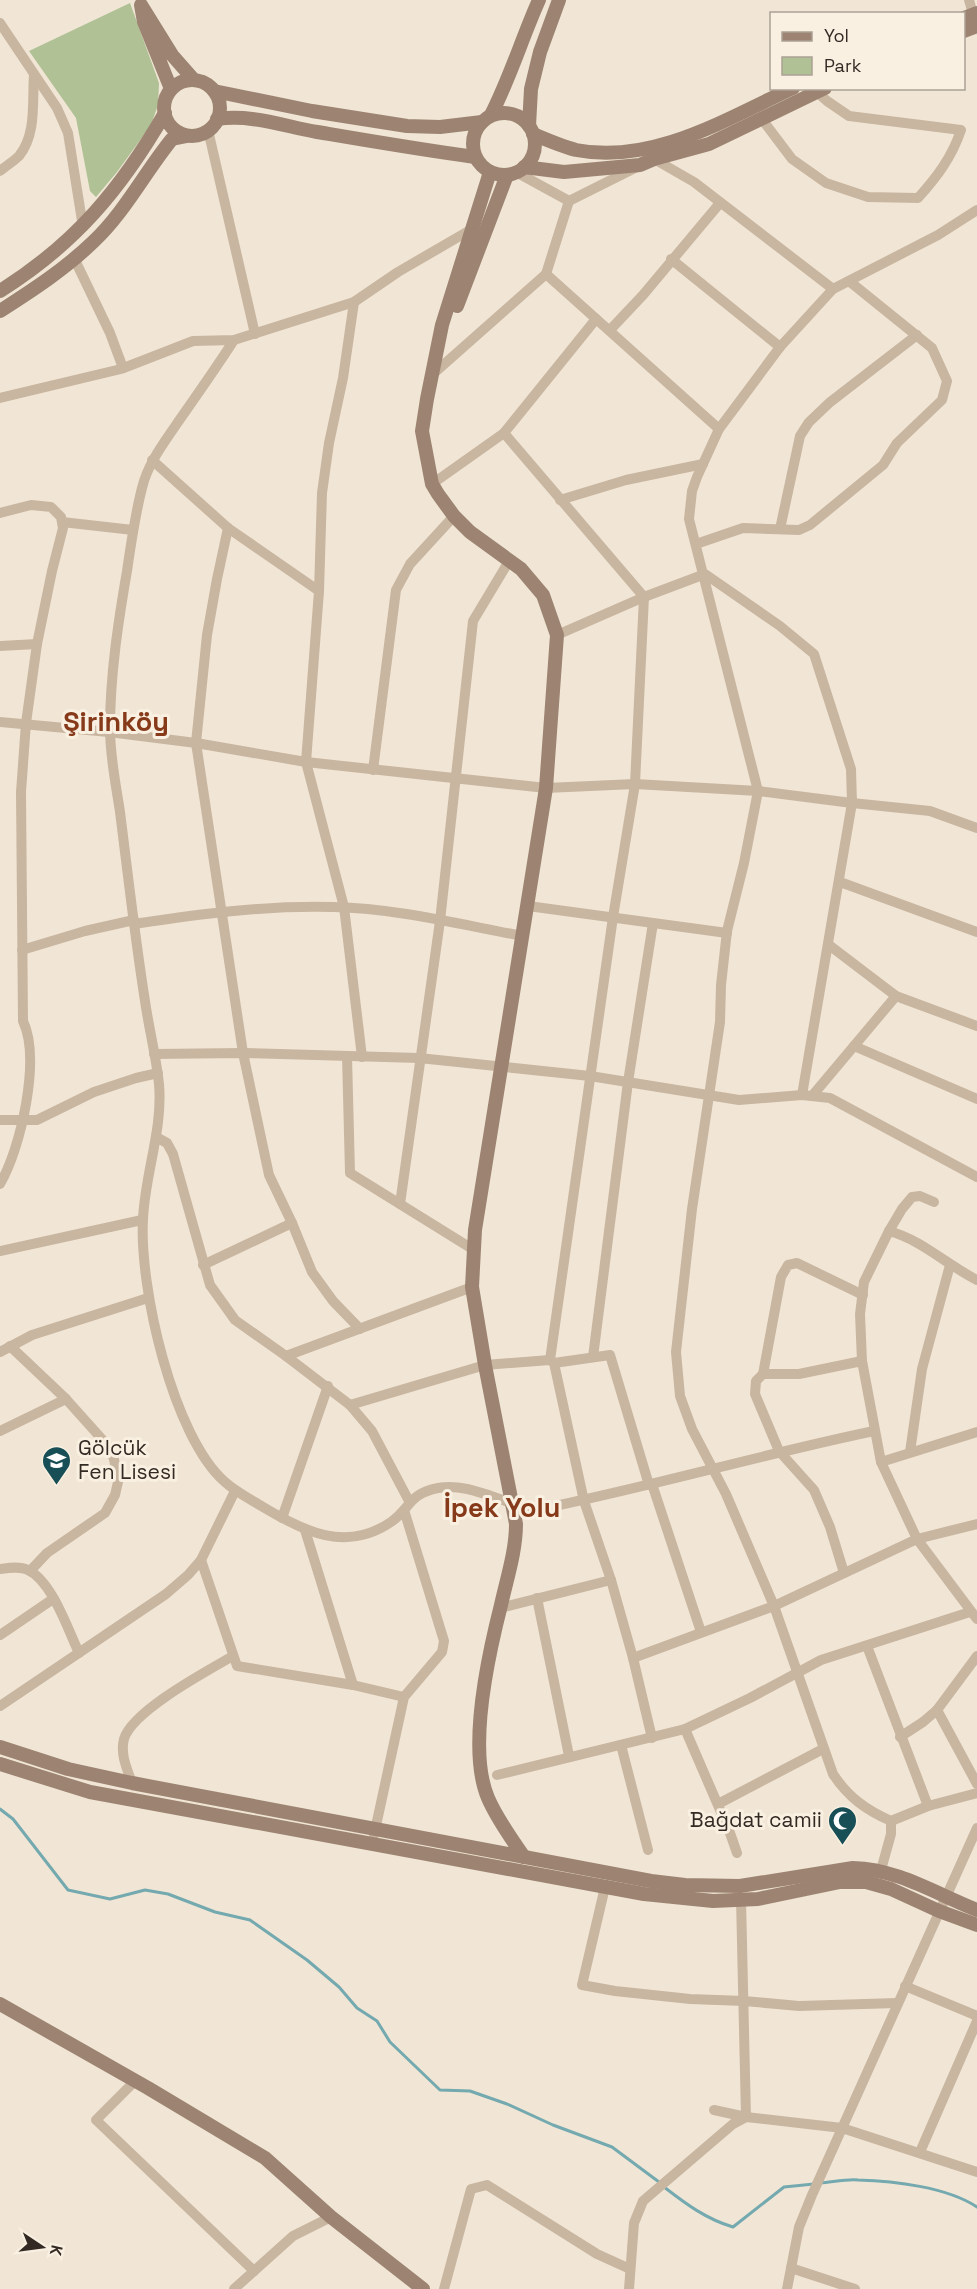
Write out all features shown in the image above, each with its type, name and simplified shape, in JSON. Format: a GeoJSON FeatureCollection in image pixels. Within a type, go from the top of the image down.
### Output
{"type":"FeatureCollection","features":[{"type":"Feature","properties":{"kind":"main road"},"geometry":{"type":"LineString","coordinates":[[539,0],[520,42],[505,87],[473,139],[476,157],[490,172],[564,172],[640,165],[709,144],[821,90]]}},
{"type":"Feature","properties":{"kind":"main road"},"geometry":{"type":"LineString","coordinates":[[434,368],[516,172],[534,152],[531,130],[531,89],[540,52],[559,0]]}},
{"type":"Feature","properties":{"kind":"main road"},"geometry":{"type":"LineString","coordinates":[[143,2],[172,55],[194,80]]}},
{"type":"Feature","properties":{"kind":"main road"},"geometry":{"type":"LineString","coordinates":[[143,2],[144,22],[171,89]]}},
{"type":"Feature","properties":{"kind":"main road"},"geometry":{"type":"LineString","coordinates":[[0,291],[54,253],[83,227],[144,149],[165,113],[167,96],[178,84],[194,80],[202,82],[214,91],[301,110],[407,126],[440,127],[486,119],[499,113],[516,115],[531,130],[564,147],[610,153],[635,151],[694,134],[789,90]]}},
{"type":"Feature","properties":{"kind":"main road"},"geometry":{"type":"LineString","coordinates":[[0,311],[42,285],[94,241],[123,207],[172,139],[196,136],[208,130],[218,119],[220,105],[214,91]]}},
{"type":"Feature","properties":{"kind":"main road"},"geometry":{"type":"LineString","coordinates":[[165,113],[172,128],[187,136]]}},
{"type":"Feature","properties":{"kind":"main road"},"geometry":{"type":"LineString","coordinates":[[218,119],[257,118],[329,134],[476,157]]}},
{"type":"Feature","properties":{"kind":"main road"},"geometry":{"type":"LineString","coordinates":[[490,172],[442,325],[422,431],[432,484],[454,516],[480,540],[521,569],[543,595],[557,635],[546,788],[475,1230],[472,1287],[514,1508],[515,1545],[484,1692],[479,1745],[480,1765],[487,1798],[524,1857]]}},
{"type":"Feature","properties":{"kind":"main road"},"geometry":{"type":"LineString","coordinates":[[0,1747],[68,1769],[132,1783],[651,1881],[716,1887],[761,1884],[853,1868],[881,1870],[977,1910]]}},
{"type":"Feature","properties":{"kind":"main road"},"geometry":{"type":"LineString","coordinates":[[0,1764],[90,1792],[670,1898],[713,1901],[758,1899],[840,1882],[866,1882],[977,1924]]}},
{"type":"Feature","properties":{"kind":"main road"},"geometry":{"type":"LineString","coordinates":[[0,2004],[265,2158],[331,2217],[423,2289]]}},
{"type":"Feature","properties":{"kind":"street"},"geometry":{"type":"LineString","coordinates":[[0,23],[57,108],[68,133],[83,227]]}},
{"type":"Feature","properties":{"kind":"street"},"geometry":{"type":"LineString","coordinates":[[0,171],[19,155],[27,139],[33,118],[34,75]]}},
{"type":"Feature","properties":{"kind":"street"},"geometry":{"type":"LineString","coordinates":[[761,118],[792,159],[826,183],[868,197],[918,198],[939,175],[961,130],[849,116],[826,101],[821,90]]}},
{"type":"Feature","properties":{"kind":"street"},"geometry":{"type":"LineString","coordinates":[[208,130],[255,334]]}},
{"type":"Feature","properties":{"kind":"street"},"geometry":{"type":"LineString","coordinates":[[654,159],[694,182],[832,289]]}},
{"type":"Feature","properties":{"kind":"street"},"geometry":{"type":"LineString","coordinates":[[434,368],[546,274],[569,201],[640,165]]}},
{"type":"Feature","properties":{"kind":"street"},"geometry":{"type":"LineString","coordinates":[[516,172],[569,201]]}},
{"type":"Feature","properties":{"kind":"street"},"geometry":{"type":"LineString","coordinates":[[610,330],[643,295],[720,203]]}},
{"type":"Feature","properties":{"kind":"street"},"geometry":{"type":"LineString","coordinates":[[977,210],[938,235],[832,289],[780,347],[719,429],[692,491],[689,519],[705,574],[758,790],[727,933],[721,985],[720,1022],[692,1209],[676,1352],[680,1396],[692,1429],[715,1470],[774,1606],[832,1774],[842,1789],[873,1814],[891,1821],[928,1806],[977,1793]]}},
{"type":"Feature","properties":{"kind":"street"},"geometry":{"type":"LineString","coordinates":[[0,398],[123,368],[193,341],[234,340],[354,302],[407,267],[472,229]]}},
{"type":"Feature","properties":{"kind":"street"},"geometry":{"type":"LineString","coordinates":[[74,258],[110,333],[123,368]]}},
{"type":"Feature","properties":{"kind":"street"},"geometry":{"type":"LineString","coordinates":[[671,259],[780,347]]}},
{"type":"Feature","properties":{"kind":"street"},"geometry":{"type":"LineString","coordinates":[[546,274],[719,429]]}},
{"type":"Feature","properties":{"kind":"street"},"geometry":{"type":"LineString","coordinates":[[696,544],[743,528],[799,530],[810,525],[883,465],[897,443],[942,400],[947,381],[932,348],[849,281]]}},
{"type":"Feature","properties":{"kind":"street"},"geometry":{"type":"LineString","coordinates":[[354,302],[322,493],[319,591],[306,762],[344,908],[362,1056]]}},
{"type":"Feature","properties":{"kind":"street"},"geometry":{"type":"LineString","coordinates":[[432,484],[504,432],[596,319]]}},
{"type":"Feature","properties":{"kind":"street"},"geometry":{"type":"LineString","coordinates":[[780,529],[800,436],[809,422],[829,403],[916,335]]}},
{"type":"Feature","properties":{"kind":"street"},"geometry":{"type":"LineString","coordinates":[[234,340],[152,460],[142,485],[116,638],[110,732],[134,922],[158,1073],[160,1104],[142,1220],[142,1247],[148,1298],[163,1358],[194,1442],[213,1470],[235,1491],[305,1530],[334,1538],[358,1535],[386,1526],[407,1505],[426,1492],[448,1487],[469,1490],[514,1508],[584,1501],[715,1470],[779,1451],[874,1431]]}},
{"type":"Feature","properties":{"kind":"street"},"geometry":{"type":"LineString","coordinates":[[504,432],[644,597],[635,784],[590,1076],[552,1361],[584,1501],[611,1580],[652,1738]]}},
{"type":"Feature","properties":{"kind":"street"},"geometry":{"type":"LineString","coordinates":[[152,460],[228,528],[319,591]]}},
{"type":"Feature","properties":{"kind":"street"},"geometry":{"type":"LineString","coordinates":[[561,500],[626,480],[703,464]]}},
{"type":"Feature","properties":{"kind":"street"},"geometry":{"type":"LineString","coordinates":[[0,513],[31,505],[51,507],[61,517],[63,528],[37,644],[26,723],[21,792],[23,1021],[29,1033],[28,1088],[23,1122],[9,1168],[0,1184]]}},
{"type":"Feature","properties":{"kind":"street"},"geometry":{"type":"LineString","coordinates":[[373,770],[396,590],[410,564],[454,516]]}},
{"type":"Feature","properties":{"kind":"street"},"geometry":{"type":"LineString","coordinates":[[62,522],[133,530]]}},
{"type":"Feature","properties":{"kind":"street"},"geometry":{"type":"LineString","coordinates":[[228,528],[207,635],[196,743],[243,1053],[266,1165],[312,1272],[333,1301],[360,1329]]}},
{"type":"Feature","properties":{"kind":"street"},"geometry":{"type":"LineString","coordinates":[[400,1204],[440,921],[473,621],[510,561]]}},
{"type":"Feature","properties":{"kind":"street"},"geometry":{"type":"LineString","coordinates":[[557,635],[644,597],[705,574]]}},
{"type":"Feature","properties":{"kind":"street"},"geometry":{"type":"LineString","coordinates":[[705,574],[780,626],[814,654],[851,769],[852,803],[807,1096]]}},
{"type":"Feature","properties":{"kind":"street"},"geometry":{"type":"LineString","coordinates":[[0,646],[37,644]]}},
{"type":"Feature","properties":{"kind":"street"},"geometry":{"type":"LineString","coordinates":[[0,722],[110,732],[196,743],[306,762],[546,788],[635,784],[758,790],[930,811],[977,828]]}},
{"type":"Feature","properties":{"kind":"street"},"geometry":{"type":"LineString","coordinates":[[840,882],[977,932]]}},
{"type":"Feature","properties":{"kind":"street"},"geometry":{"type":"LineString","coordinates":[[528,906],[727,933]]}},
{"type":"Feature","properties":{"kind":"street"},"geometry":{"type":"LineString","coordinates":[[22,950],[85,931],[134,922],[221,911],[279,908],[344,908],[440,921],[523,936]]}},
{"type":"Feature","properties":{"kind":"street"},"geometry":{"type":"LineString","coordinates":[[593,1357],[628,1082],[653,923]]}},
{"type":"Feature","properties":{"kind":"street"},"geometry":{"type":"LineString","coordinates":[[830,945],[896,996],[977,1026]]}},
{"type":"Feature","properties":{"kind":"street"},"geometry":{"type":"LineString","coordinates":[[807,1096],[854,1046],[896,996]]}},
{"type":"Feature","properties":{"kind":"street"},"geometry":{"type":"LineString","coordinates":[[854,1046],[977,1099]]}},
{"type":"Feature","properties":{"kind":"street"},"geometry":{"type":"LineString","coordinates":[[154,1054],[243,1053],[419,1058],[590,1076],[739,1100],[807,1096],[830,1098],[977,1177]]}},
{"type":"Feature","properties":{"kind":"street"},"geometry":{"type":"LineString","coordinates":[[347,1056],[350,1173],[474,1250]]}},
{"type":"Feature","properties":{"kind":"street"},"geometry":{"type":"LineString","coordinates":[[0,1120],[23,1122],[37,1120],[94,1092],[158,1073]]}},
{"type":"Feature","properties":{"kind":"street"},"geometry":{"type":"LineString","coordinates":[[156,1137],[167,1143],[173,1154],[210,1285],[235,1320],[351,1405],[372,1431],[407,1505],[444,1641],[442,1652],[404,1697],[372,1845]]}},
{"type":"Feature","properties":{"kind":"street"},"geometry":{"type":"LineString","coordinates":[[497,1775],[685,1729],[821,1660],[974,1615],[917,1539],[881,1462],[862,1361],[860,1314],[864,1282],[889,1231],[912,1197],[934,1202]]}},
{"type":"Feature","properties":{"kind":"street"},"geometry":{"type":"LineString","coordinates":[[0,1251],[142,1220]]}},
{"type":"Feature","properties":{"kind":"street"},"geometry":{"type":"LineString","coordinates":[[203,1265],[292,1223]]}},
{"type":"Feature","properties":{"kind":"street"},"geometry":{"type":"LineString","coordinates":[[889,1231],[929,1250],[977,1280]]}},
{"type":"Feature","properties":{"kind":"street"},"geometry":{"type":"LineString","coordinates":[[844,1573],[830,1527],[814,1490],[779,1451],[755,1394],[756,1381],[763,1374],[782,1277],[788,1265],[797,1263],[862,1295]]}},
{"type":"Feature","properties":{"kind":"street"},"geometry":{"type":"LineString","coordinates":[[910,1452],[922,1369],[950,1265]]}},
{"type":"Feature","properties":{"kind":"street"},"geometry":{"type":"LineString","coordinates":[[286,1356],[472,1287]]}},
{"type":"Feature","properties":{"kind":"street"},"geometry":{"type":"LineString","coordinates":[[0,1352],[32,1335],[148,1298]]}},
{"type":"Feature","properties":{"kind":"street"},"geometry":{"type":"LineString","coordinates":[[10,1346],[66,1399],[109,1447],[114,1459],[117,1488],[112,1503],[105,1513],[47,1553],[30,1571]]}},
{"type":"Feature","properties":{"kind":"street"},"geometry":{"type":"LineString","coordinates":[[351,1405],[485,1365],[610,1355],[650,1484],[700,1632]]}},
{"type":"Feature","properties":{"kind":"street"},"geometry":{"type":"LineString","coordinates":[[763,1374],[799,1374],[862,1361]]}},
{"type":"Feature","properties":{"kind":"street"},"geometry":{"type":"LineString","coordinates":[[282,1518],[328,1386]]}},
{"type":"Feature","properties":{"kind":"street"},"geometry":{"type":"LineString","coordinates":[[0,1431],[66,1399]]}},
{"type":"Feature","properties":{"kind":"street"},"geometry":{"type":"LineString","coordinates":[[881,1462],[977,1432]]}},
{"type":"Feature","properties":{"kind":"street"},"geometry":{"type":"LineString","coordinates":[[0,1706],[166,1594],[188,1575],[201,1560],[235,1491]]}},
{"type":"Feature","properties":{"kind":"street"},"geometry":{"type":"LineString","coordinates":[[633,1658],[774,1606],[917,1539],[977,1524]]}},
{"type":"Feature","properties":{"kind":"street"},"geometry":{"type":"LineString","coordinates":[[305,1530],[353,1685]]}},
{"type":"Feature","properties":{"kind":"street"},"geometry":{"type":"LineString","coordinates":[[201,1560],[237,1666],[353,1685],[404,1697]]}},
{"type":"Feature","properties":{"kind":"street"},"geometry":{"type":"LineString","coordinates":[[0,1569],[30,1571],[43,1583],[79,1653]]}},
{"type":"Feature","properties":{"kind":"street"},"geometry":{"type":"LineString","coordinates":[[500,1608],[611,1580]]}},
{"type":"Feature","properties":{"kind":"street"},"geometry":{"type":"LineString","coordinates":[[537,1598],[569,1756]]}},
{"type":"Feature","properties":{"kind":"street"},"geometry":{"type":"LineString","coordinates":[[0,1635],[53,1599]]}},
{"type":"Feature","properties":{"kind":"street"},"geometry":{"type":"LineString","coordinates":[[867,1646],[928,1806]]}},
{"type":"Feature","properties":{"kind":"street"},"geometry":{"type":"LineString","coordinates":[[132,1783],[122,1750],[127,1730],[183,1685],[233,1656]]}},
{"type":"Feature","properties":{"kind":"street"},"geometry":{"type":"LineString","coordinates":[[900,1737],[937,1710],[977,1656]]}},
{"type":"Feature","properties":{"kind":"street"},"geometry":{"type":"LineString","coordinates":[[937,1710],[977,1784]]}},
{"type":"Feature","properties":{"kind":"street"},"geometry":{"type":"LineString","coordinates":[[685,1729],[737,1853]]}},
{"type":"Feature","properties":{"kind":"street"},"geometry":{"type":"LineString","coordinates":[[621,1745],[648,1850]]}},
{"type":"Feature","properties":{"kind":"street"},"geometry":{"type":"LineString","coordinates":[[718,1804],[823,1749]]}},
{"type":"Feature","properties":{"kind":"street"},"geometry":{"type":"LineString","coordinates":[[881,1870],[891,1834],[891,1821]]}},
{"type":"Feature","properties":{"kind":"street"},"geometry":{"type":"LineString","coordinates":[[787,2289],[800,2227],[812,2195],[977,1828]]}},
{"type":"Feature","properties":{"kind":"street"},"geometry":{"type":"LineString","coordinates":[[605,1887],[582,1985],[647,1995],[799,2006],[897,2003]]}},
{"type":"Feature","properties":{"kind":"street"},"geometry":{"type":"LineString","coordinates":[[741,1899],[746,2116]]}},
{"type":"Feature","properties":{"kind":"street"},"geometry":{"type":"LineString","coordinates":[[906,1986],[977,2018],[920,2152]]}},
{"type":"Feature","properties":{"kind":"street"},"geometry":{"type":"LineString","coordinates":[[135,2081],[96,2120],[254,2271]]}},
{"type":"Feature","properties":{"kind":"street"},"geometry":{"type":"LineString","coordinates":[[714,2110],[842,2128],[977,2172]]}},
{"type":"Feature","properties":{"kind":"street"},"geometry":{"type":"LineString","coordinates":[[629,2289],[634,2223],[643,2201],[733,2124],[746,2116]]}},
{"type":"Feature","properties":{"kind":"street"},"geometry":{"type":"LineString","coordinates":[[444,2289],[471,2188],[487,2185],[597,2254],[630,2269]]}},
{"type":"Feature","properties":{"kind":"street"},"geometry":{"type":"LineString","coordinates":[[234,2289],[293,2236],[331,2217]]}},
{"type":"Feature","properties":{"kind":"street"},"geometry":{"type":"LineString","coordinates":[[791,2268],[855,2289]]}},
{"type":"Feature","properties":{"kind":"green space"},"geometry":{"type":"Polygon","coordinates":[[[130,3],[159,83],[158,105],[151,125],[96,197],[90,191],[76,118],[29,51],[130,3]]]}},
{"type":"Feature","properties":{"kind":"waterway"},"geometry":{"type":"LineString","coordinates":[[0,1809],[13,1819],[68,1890],[110,1899],[145,1890],[168,1894],[215,1912],[250,1920],[307,1960],[339,1987],[357,2008],[377,2021],[390,2042],[440,2090],[470,2091],[612,2147],[659,2182]]}},
{"type":"Feature","properties":{"kind":"waterway"},"geometry":{"type":"LineString","coordinates":[[820,2183],[853,2180],[920,2186],[951,2194],[977,2207]]}},
{"type":"Feature","properties":{"kind":"waterway"},"geometry":{"type":"LineString","coordinates":[[664,2187],[705,2215],[733,2227],[784,2187],[814,2184]]}},
{"type":"Feature","properties":{"kind":"place","name":"Gölcük Fen Lisesi"},"geometry":{"type":"Point","coordinates":[57,1486]}},
{"type":"Feature","properties":{"kind":"place","name":"Bağdat camii"},"geometry":{"type":"Point","coordinates":[843,1846]}},
{"type":"Feature","properties":{"kind":"district","name":"Şirinköy"},"geometry":{"type":"Point","coordinates":[116,722]}},
{"type":"Feature","properties":{"kind":"district","name":"İpek Yolu"},"geometry":{"type":"Point","coordinates":[502,1508]}}]}
